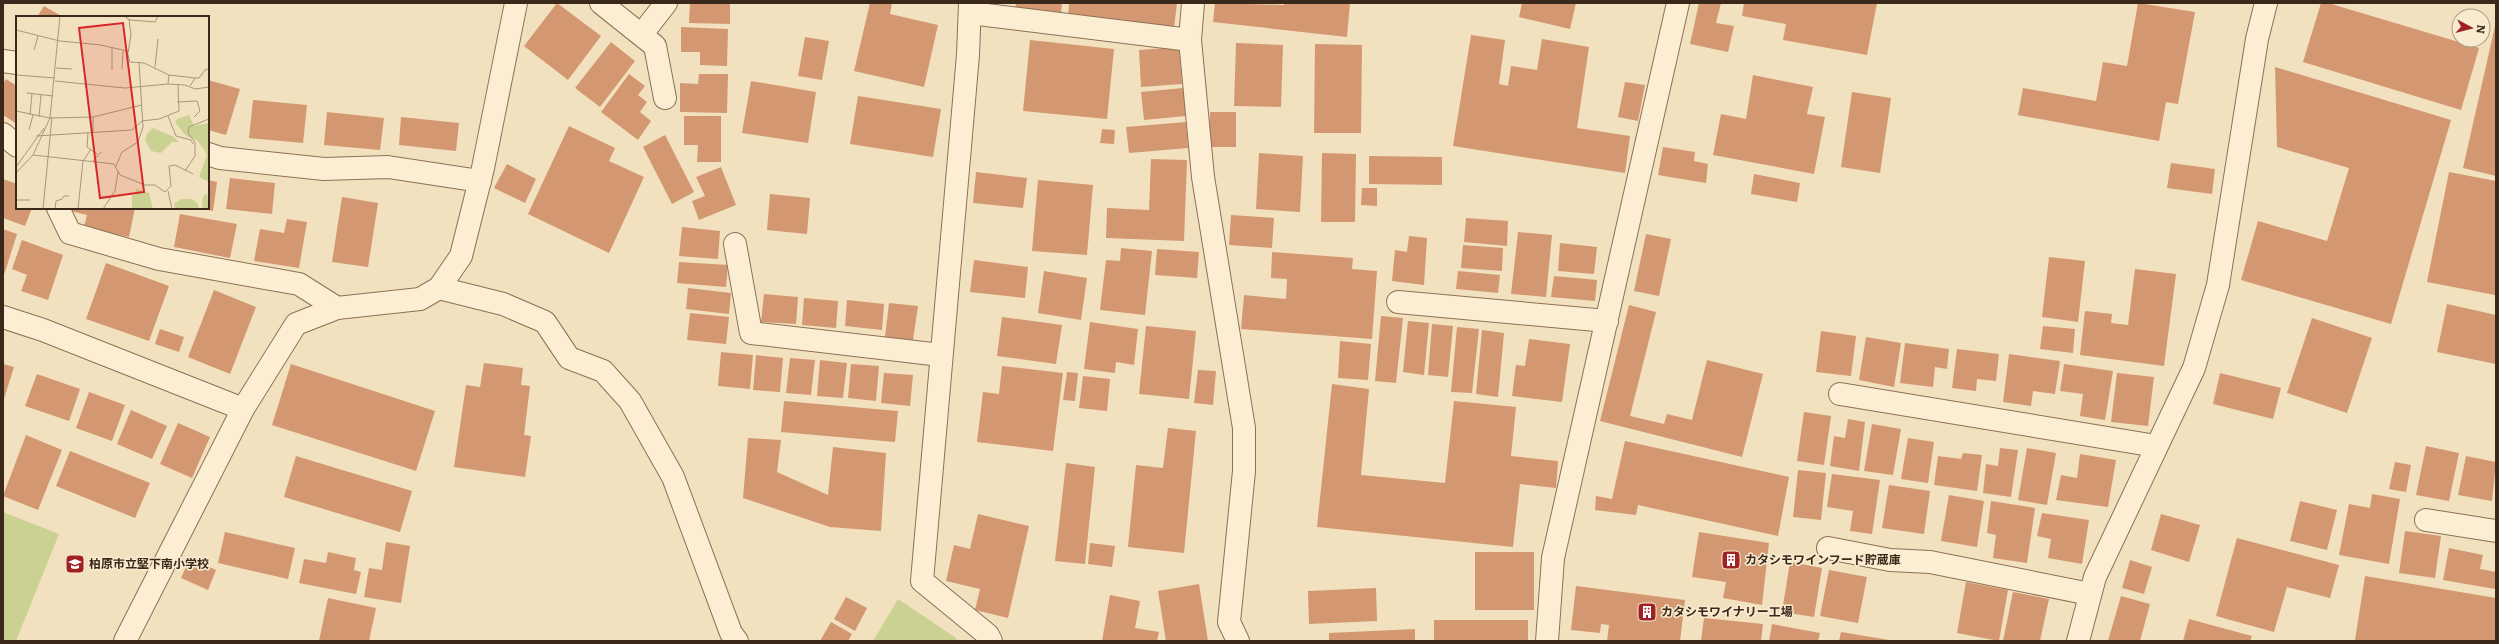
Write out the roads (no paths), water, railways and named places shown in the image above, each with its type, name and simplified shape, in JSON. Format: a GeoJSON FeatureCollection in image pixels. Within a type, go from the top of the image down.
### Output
{"type":"FeatureCollection","features":[{"type":"Feature","properties":{"kind":"street"},"geometry":{"type":"LineString","coordinates":[[125,641],[242,409],[296,324],[337,308],[420,299],[439,288],[461,256],[480,181],[516,3]]}},
{"type":"Feature","properties":{"kind":"street"},"geometry":{"type":"LineString","coordinates":[[601,3],[642,34],[655,46],[665,98]]}},
{"type":"Feature","properties":{"kind":"street"},"geometry":{"type":"LineString","coordinates":[[642,34],[666,3]]}},
{"type":"Feature","properties":{"kind":"street"},"geometry":{"type":"LineString","coordinates":[[1193,3],[1190,40],[1203,177],[1244,428],[1244,471],[1230,622],[1238,641]]}},
{"type":"Feature","properties":{"kind":"street"},"geometry":{"type":"LineString","coordinates":[[1547,641],[1553,558],[1678,3]]}},
{"type":"Feature","properties":{"kind":"street"},"geometry":{"type":"LineString","coordinates":[[2078,641],[2095,577],[2194,368],[2218,285],[2258,39],[2266,3]]}},
{"type":"Feature","properties":{"kind":"street"},"geometry":{"type":"LineString","coordinates":[[992,641],[988,635],[922,581],[970,8],[1190,40]]}},
{"type":"Feature","properties":{"kind":"street"},"geometry":{"type":"LineString","coordinates":[[3,61],[16,62]]}},
{"type":"Feature","properties":{"kind":"street"},"geometry":{"type":"LineString","coordinates":[[3,134],[16,145]]}},
{"type":"Feature","properties":{"kind":"street"},"geometry":{"type":"LineString","coordinates":[[209,154],[220,158],[324,169],[388,167],[480,181]]}},
{"type":"Feature","properties":{"kind":"street"},"geometry":{"type":"LineString","coordinates":[[58,209],[70,233],[159,259],[300,284],[337,308]]}},
{"type":"Feature","properties":{"kind":"street"},"geometry":{"type":"LineString","coordinates":[[735,244],[751,334],[941,355]]}},
{"type":"Feature","properties":{"kind":"street"},"geometry":{"type":"LineString","coordinates":[[439,288],[503,304],[545,322],[569,358],[603,371],[630,401],[673,477],[730,633],[737,641]]}},
{"type":"Feature","properties":{"kind":"street"},"geometry":{"type":"LineString","coordinates":[[1398,302],[1607,321]]}},
{"type":"Feature","properties":{"kind":"street"},"geometry":{"type":"LineString","coordinates":[[3,317],[43,330],[242,409]]}},
{"type":"Feature","properties":{"kind":"street"},"geometry":{"type":"LineString","coordinates":[[1840,394],[2156,446]]}},
{"type":"Feature","properties":{"kind":"street"},"geometry":{"type":"LineString","coordinates":[[2426,520],[2496,531]]}},
{"type":"Feature","properties":{"kind":"street"},"geometry":{"type":"LineString","coordinates":[[1828,548],[1890,560],[1930,562],[2090,594]]}},
{"type":"Feature","properties":{"kind":"place","name":"カタシモワインフード貯蔵庫"},"geometry":{"type":"Point","coordinates":[1731,560]}},
{"type":"Feature","properties":{"kind":"place","name":"柏原市立堅下南小学校"},"geometry":{"type":"Point","coordinates":[75,564]}},
{"type":"Feature","properties":{"kind":"place","name":"カタシモワイナリー工場"},"geometry":{"type":"Point","coordinates":[1647,612]}}]}
